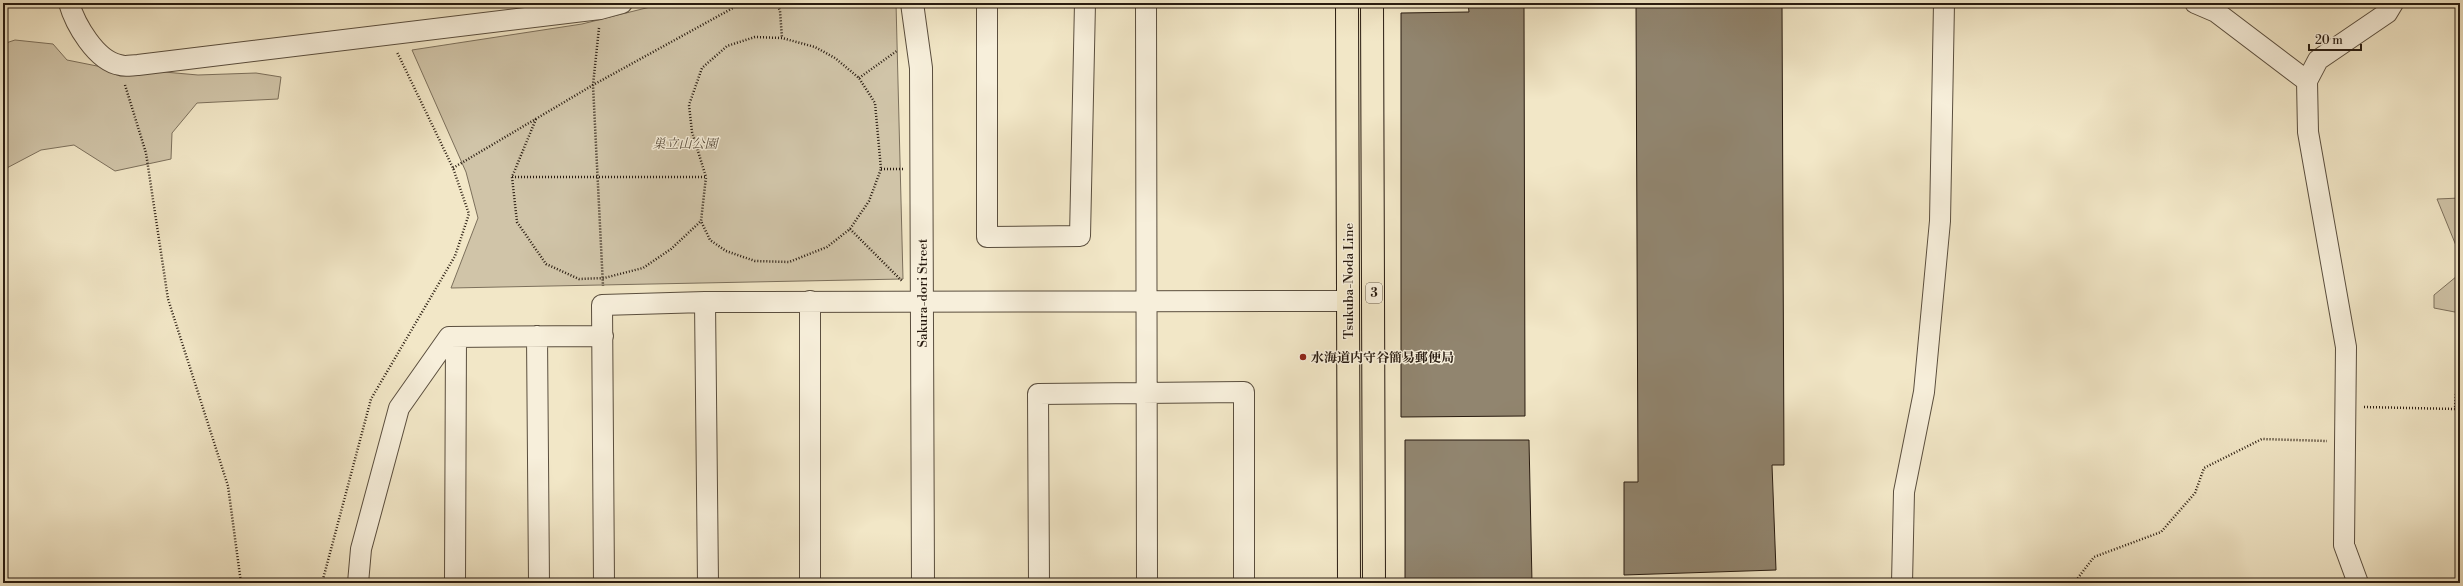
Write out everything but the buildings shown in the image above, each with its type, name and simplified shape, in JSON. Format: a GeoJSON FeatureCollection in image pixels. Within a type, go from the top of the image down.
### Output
{"type":"FeatureCollection","features":[{"type":"Feature","properties":{"kind":"main road","name":"Tsukuba-Noda Line"},"geometry":{"type":"LineString","coordinates":[[1347,3],[1349,583]]}},
{"type":"Feature","properties":{"kind":"main road","name":"Tsukuba-Noda Line"},"geometry":{"type":"LineString","coordinates":[[1372,3],[1374,583]]}},
{"type":"Feature","properties":{"kind":"street"},"geometry":{"type":"LineString","coordinates":[[69,3],[72,16],[92,46],[119,66],[389,36],[622,3]]}},
{"type":"Feature","properties":{"kind":"street","name":"Sakura-dori Street"},"geometry":{"type":"LineString","coordinates":[[912,3],[918,37],[921,68],[923,583]]}},
{"type":"Feature","properties":{"kind":"street"},"geometry":{"type":"LineString","coordinates":[[987,3],[987,237],[1080,236],[1085,3]]}},
{"type":"Feature","properties":{"kind":"street"},"geometry":{"type":"LineString","coordinates":[[1146,3],[1147,583]]}},
{"type":"Feature","properties":{"kind":"street"},"geometry":{"type":"LineString","coordinates":[[1902,583],[1904,492],[1924,392],[1940,221],[1944,3]]}},
{"type":"Feature","properties":{"kind":"street"},"geometry":{"type":"LineString","coordinates":[[2195,3],[2216,12],[2307,81]]}},
{"type":"Feature","properties":{"kind":"street"},"geometry":{"type":"LineString","coordinates":[[2358,583],[2344,545],[2346,347],[2308,132],[2307,81],[2318,60],[2387,13],[2393,3]]}},
{"type":"Feature","properties":{"kind":"street"},"geometry":{"type":"LineString","coordinates":[[604,583],[602,305],[810,301],[1348,301]]}},
{"type":"Feature","properties":{"kind":"street"},"geometry":{"type":"LineString","coordinates":[[810,301],[810,583]]}},
{"type":"Feature","properties":{"kind":"street"},"geometry":{"type":"LineString","coordinates":[[705,302],[708,583]]}},
{"type":"Feature","properties":{"kind":"street"},"geometry":{"type":"LineString","coordinates":[[455,583],[456,336]]}},
{"type":"Feature","properties":{"kind":"street"},"geometry":{"type":"LineString","coordinates":[[537,336],[539,583]]}},
{"type":"Feature","properties":{"kind":"street"},"geometry":{"type":"LineString","coordinates":[[358,583],[361,549],[399,408],[449,337],[602,336]]}},
{"type":"Feature","properties":{"kind":"street"},"geometry":{"type":"LineString","coordinates":[[1039,583],[1038,394],[1146,392],[1244,392],[1244,583]]}},
{"type":"Feature","properties":{"kind":"path"},"geometry":{"type":"LineString","coordinates":[[453,168],[593,85],[742,3]]}},
{"type":"Feature","properties":{"kind":"path"},"geometry":{"type":"LineString","coordinates":[[777,3],[780,11],[782,38]]}},
{"type":"Feature","properties":{"kind":"path"},"geometry":{"type":"LineString","coordinates":[[599,6],[593,85],[604,278],[602,305]]}},
{"type":"Feature","properties":{"kind":"path"},"geometry":{"type":"LineString","coordinates":[[322,583],[371,399],[455,256],[469,214],[453,168],[389,36]]}},
{"type":"Feature","properties":{"kind":"path"},"geometry":{"type":"LineString","coordinates":[[755,37],[782,38],[815,47],[835,58],[858,78],[875,103],[881,169],[869,201],[850,229],[828,247],[789,262],[755,261],[726,251],[710,240],[701,221],[706,177],[692,132],[688,105],[702,68],[727,46],[755,37]]}},
{"type":"Feature","properties":{"kind":"path"},"geometry":{"type":"LineString","coordinates":[[858,78],[918,37]]}},
{"type":"Feature","properties":{"kind":"path"},"geometry":{"type":"LineString","coordinates":[[119,66],[146,153],[168,298],[228,486],[241,583]]}},
{"type":"Feature","properties":{"kind":"path"},"geometry":{"type":"LineString","coordinates":[[536,119],[512,177],[517,222],[546,264],[579,279],[604,278],[643,268],[671,249],[701,221]]}},
{"type":"Feature","properties":{"kind":"path"},"geometry":{"type":"LineString","coordinates":[[512,177],[706,177]]}},
{"type":"Feature","properties":{"kind":"path"},"geometry":{"type":"LineString","coordinates":[[850,229],[922,301]]}},
{"type":"Feature","properties":{"kind":"path"},"geometry":{"type":"LineString","coordinates":[[2346,406],[2454,409],[2456,392],[2460,392]]}},
{"type":"Feature","properties":{"kind":"path"},"geometry":{"type":"LineString","coordinates":[[2074,583],[2094,557],[2161,532],[2195,493],[2204,468],[2262,439],[2346,441]]}},
{"type":"Feature","properties":{"kind":"green space","name":"巣立山公園"},"geometry":{"type":"Polygon","coordinates":[[[666,3],[896,3],[903,279],[451,288],[478,218],[466,172],[412,50],[582,24],[666,3]]]}},
{"type":"Feature","properties":{"kind":"green space"},"geometry":{"type":"Polygon","coordinates":[[[15,40],[53,44],[67,60],[97,66],[198,75],[256,73],[281,77],[278,99],[197,103],[172,133],[171,159],[115,171],[74,145],[41,150],[3,170],[3,44],[15,40]]]}},
{"type":"Feature","properties":{"kind":"green space"},"geometry":{"type":"Polygon","coordinates":[[[2460,198],[2460,313],[2434,308],[2434,295],[2457,276],[2457,248],[2437,199],[2460,198]]]}},
{"type":"Feature","properties":{"kind":"place","name":"水海道内守谷簡易郵便局"},"geometry":{"type":"Point","coordinates":[1303,357]}}]}
